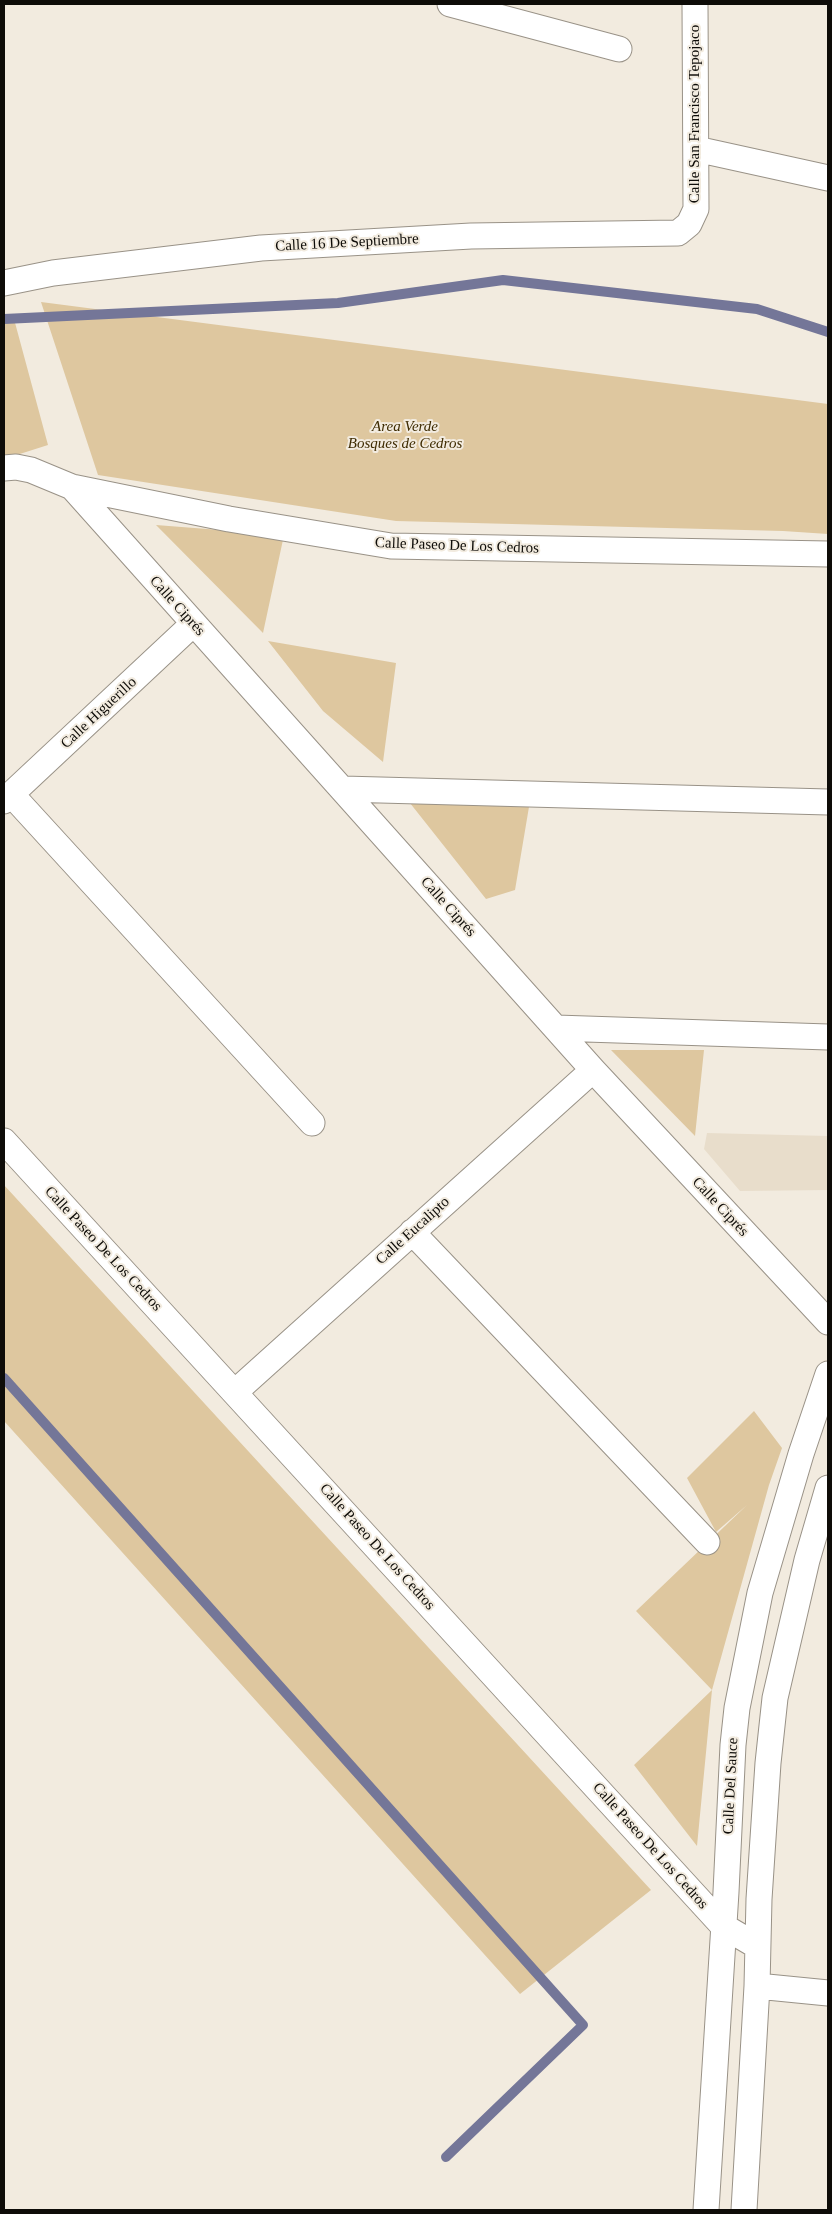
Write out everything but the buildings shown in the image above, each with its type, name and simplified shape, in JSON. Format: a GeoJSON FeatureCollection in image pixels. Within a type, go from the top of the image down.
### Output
{"type":"FeatureCollection","features":[{"type":"Feature","properties":{"kind":"street"},"geometry":{"type":"LineString","coordinates":[[450,4],[619,49]]}},
{"type":"Feature","properties":{"kind":"street","name":"Calle San Francisco Tepojaco"},"geometry":{"type":"LineString","coordinates":[[689,224],[696,209],[695,4]]}},
{"type":"Feature","properties":{"kind":"street"},"geometry":{"type":"LineString","coordinates":[[696,149],[828,178]]}},
{"type":"Feature","properties":{"kind":"street","name":"Calle 16 De Septiembre"},"geometry":{"type":"LineString","coordinates":[[4,283],[53,273],[261,248],[471,236],[678,233],[689,224]]}},
{"type":"Feature","properties":{"kind":"street","name":"Calle Paseo De Los Cedros"},"geometry":{"type":"LineString","coordinates":[[4,468],[16,467],[30,470],[72,487],[229,519],[391,546],[828,554]]}},
{"type":"Feature","properties":{"kind":"street","name":"Calle Ciprés"},"geometry":{"type":"LineString","coordinates":[[72,487],[593,1070],[828,1322]]}},
{"type":"Feature","properties":{"kind":"street","name":"Calle Higuerillo"},"geometry":{"type":"LineString","coordinates":[[8,797],[193,624]]}},
{"type":"Feature","properties":{"kind":"street"},"geometry":{"type":"LineString","coordinates":[[343,789],[828,802]]}},
{"type":"Feature","properties":{"kind":"street"},"geometry":{"type":"LineString","coordinates":[[8,797],[312,1123]]}},
{"type":"Feature","properties":{"kind":"street"},"geometry":{"type":"LineString","coordinates":[[556,1028],[828,1037]]}},
{"type":"Feature","properties":{"kind":"street","name":"Calle Eucalipto"},"geometry":{"type":"LineString","coordinates":[[235,1392],[593,1070]]}},
{"type":"Feature","properties":{"kind":"street","name":"Calle Paseo De Los Cedros"},"geometry":{"type":"LineString","coordinates":[[4,1141],[723,1926],[757,1946]]}},
{"type":"Feature","properties":{"kind":"street"},"geometry":{"type":"LineString","coordinates":[[412,1232],[707,1542]]}},
{"type":"Feature","properties":{"kind":"street","name":"Calle Del Sauce"},"geometry":{"type":"LineString","coordinates":[[706,2210],[733,1745],[739,1699],[760,1593],[801,1454],[828,1374]]}},
{"type":"Feature","properties":{"kind":"street"},"geometry":{"type":"LineString","coordinates":[[744,2210],[768,1762],[775,1698],[807,1560],[828,1488]]}},
{"type":"Feature","properties":{"kind":"street"},"geometry":{"type":"LineString","coordinates":[[757,1986],[828,1993]]}},
{"type":"Feature","properties":{"kind":"shaded area"},"geometry":{"type":"Polygon","coordinates":[[[707,1133],[828,1136],[828,1190],[740,1191],[704,1149],[707,1133]]]}},
{"type":"Feature","properties":{"kind":"green space","name":"Area Verde Bosques de Cedros"},"geometry":{"type":"Polygon","coordinates":[[[41,302],[828,404],[828,534],[783,531],[396,521],[98,475],[41,302]]]}},
{"type":"Feature","properties":{"kind":"green space"},"geometry":{"type":"Polygon","coordinates":[[[14,319],[48,445],[4,459],[4,321],[14,319]]]}},
{"type":"Feature","properties":{"kind":"green space"},"geometry":{"type":"Polygon","coordinates":[[[156,525],[284,535],[263,633],[156,525]]]}},
{"type":"Feature","properties":{"kind":"green space"},"geometry":{"type":"Polygon","coordinates":[[[268,641],[396,663],[383,762],[323,711],[268,641]]]}},
{"type":"Feature","properties":{"kind":"green space"},"geometry":{"type":"Polygon","coordinates":[[[531,795],[515,890],[486,899],[406,798],[531,795]]]}},
{"type":"Feature","properties":{"kind":"green space"},"geometry":{"type":"Polygon","coordinates":[[[611,1050],[704,1050],[695,1136],[611,1050]]]}},
{"type":"Feature","properties":{"kind":"green space"},"geometry":{"type":"Polygon","coordinates":[[[4,1185],[651,1890],[520,1994],[4,1421],[4,1185]]]}},
{"type":"Feature","properties":{"kind":"green space"},"geometry":{"type":"Polygon","coordinates":[[[754,1411],[782,1448],[769,1485],[712,1690],[636,1611],[747,1505],[716,1532],[687,1478],[754,1411]]]}},
{"type":"Feature","properties":{"kind":"green space"},"geometry":{"type":"Polygon","coordinates":[[[712,1690],[697,1846],[634,1765],[712,1690]]]}},
{"type":"Feature","properties":{"kind":"waterway"},"geometry":{"type":"LineString","coordinates":[[4,319],[338,303],[503,280],[757,309],[828,332]]}},
{"type":"Feature","properties":{"kind":"waterway"},"geometry":{"type":"LineString","coordinates":[[4,1378],[583,2025],[446,2157]]}}]}
